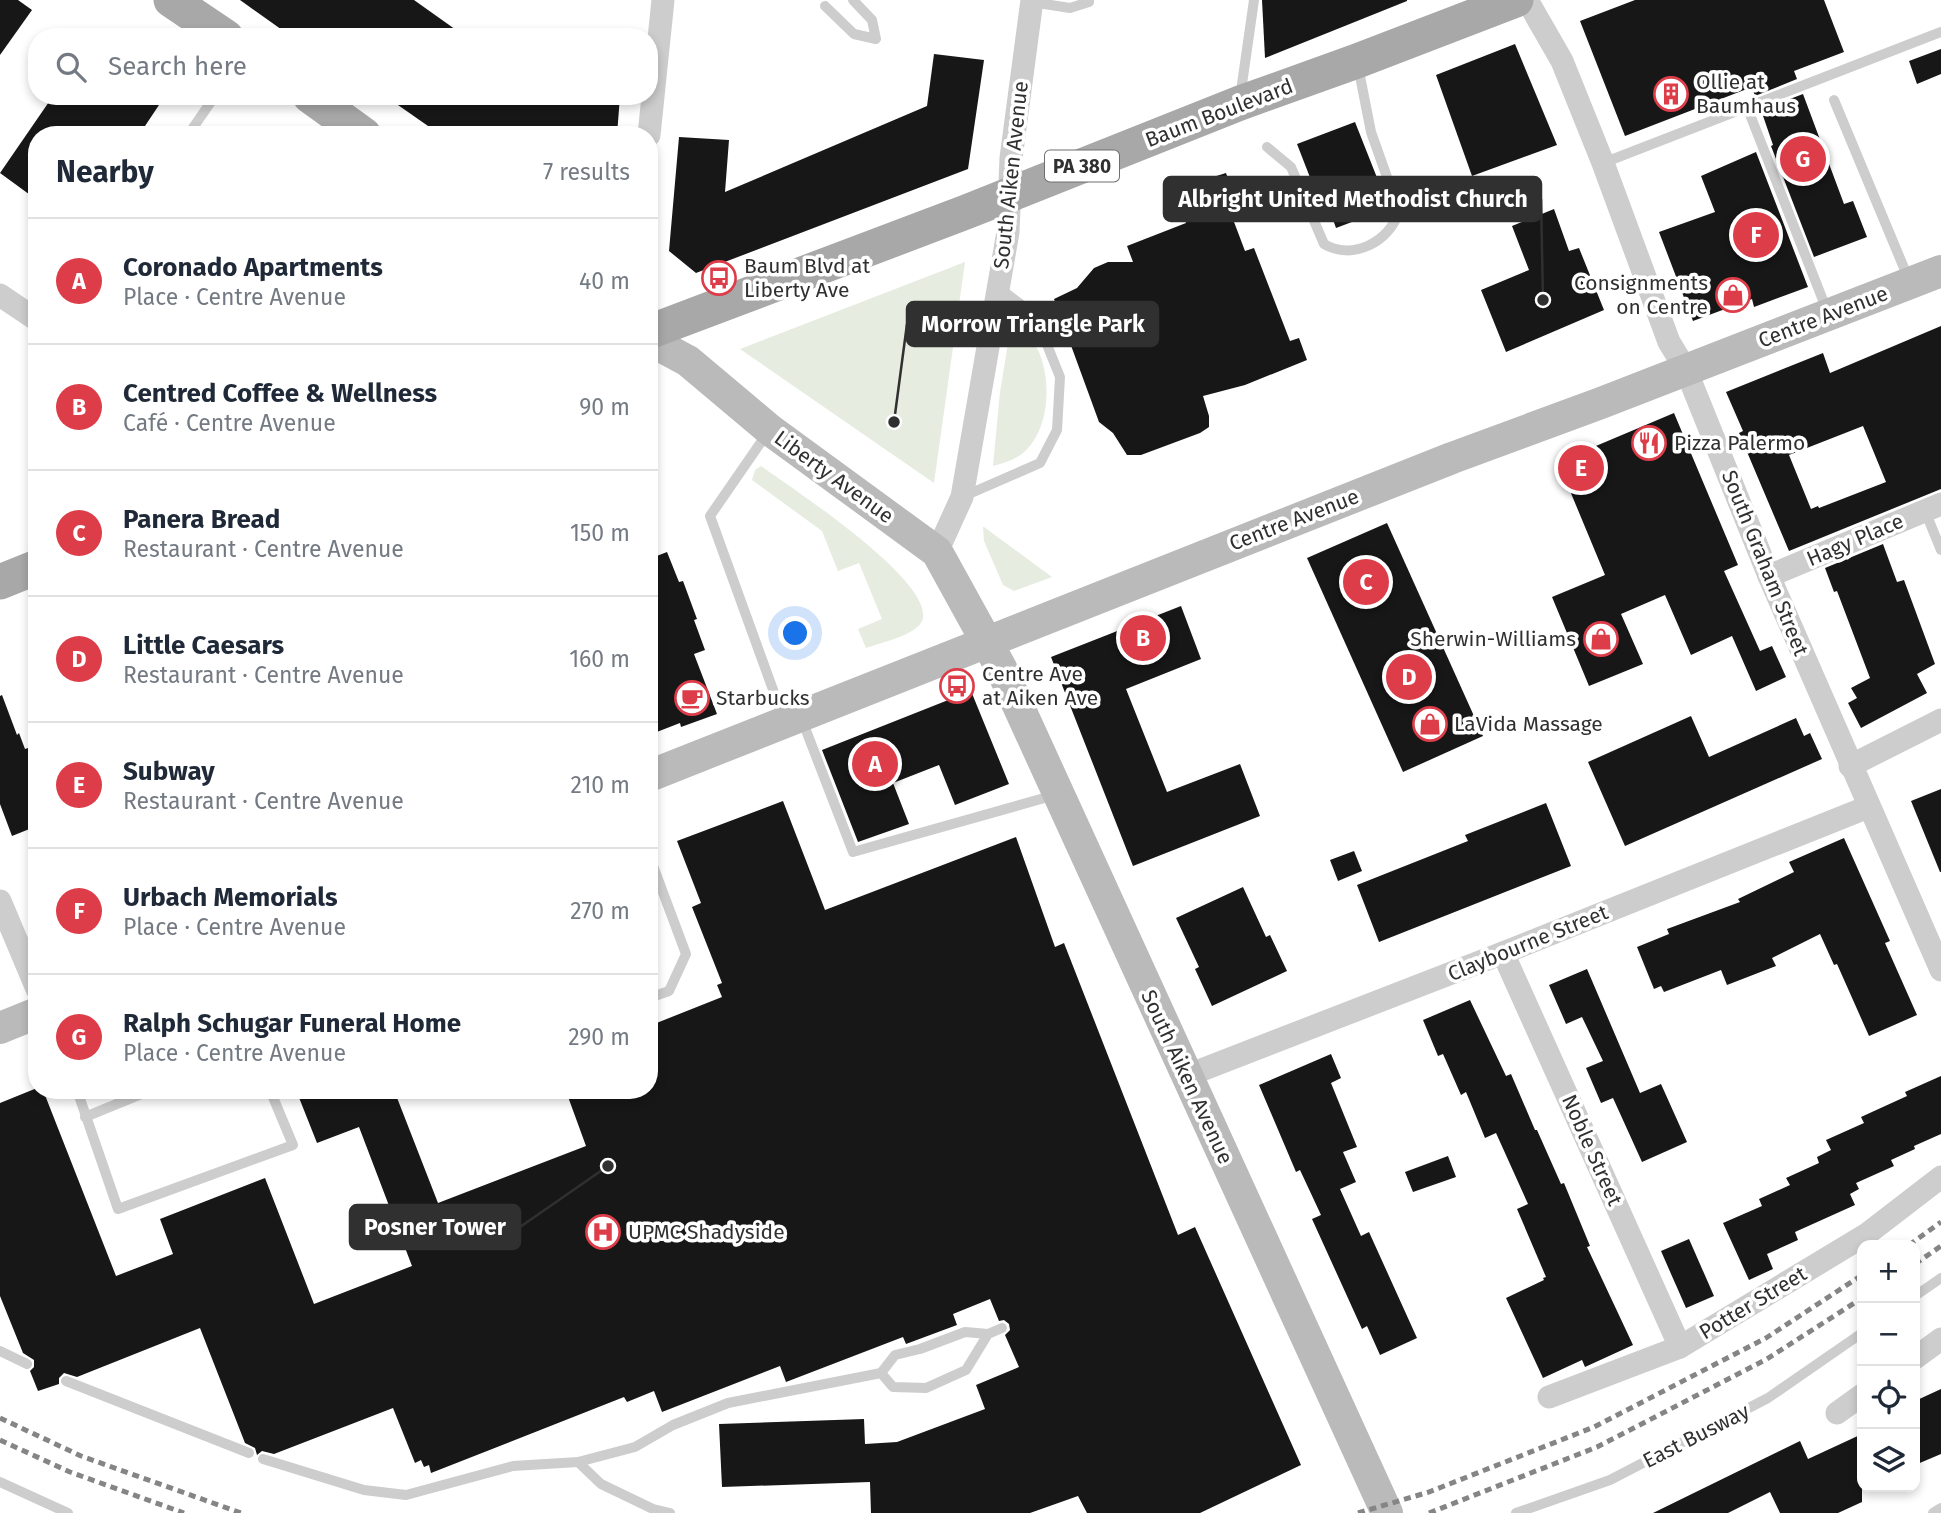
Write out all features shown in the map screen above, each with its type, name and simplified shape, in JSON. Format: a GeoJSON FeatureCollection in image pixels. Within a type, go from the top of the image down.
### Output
{"type":"FeatureCollection","features":[{"type":"Feature","properties":{"kind":"main road","name":"Baum Boulevard"},"geometry":{"type":"LineString","coordinates":[[658,329],[1240,103],[1516,0]]}},
{"type":"Feature","properties":{"kind":"main road"},"geometry":{"type":"LineString","coordinates":[[186,5],[215,28]]}},
{"type":"Feature","properties":{"kind":"main road"},"geometry":{"type":"LineString","coordinates":[[322,105],[351,126]]}},
{"type":"Feature","properties":{"kind":"main road","name":"Centre Avenue"},"geometry":{"type":"LineString","coordinates":[[658,772],[1406,476],[1941,271]]}},
{"type":"Feature","properties":{"kind":"main road","name":"Liberty Avenue"},"geometry":{"type":"LineString","coordinates":[[658,345],[688,361],[770,430],[937,552],[988,641]]}},
{"type":"Feature","properties":{"kind":"main road","name":"South Aiken Avenue"},"geometry":{"type":"LineString","coordinates":[[988,641],[1186,1076],[1349,1424],[1387,1513]]}},
{"type":"Feature","properties":{"kind":"main road"},"geometry":{"type":"LineString","coordinates":[[0,1028],[28,1017]]}},
{"type":"Feature","properties":{"kind":"street"},"geometry":{"type":"LineString","coordinates":[[658,48],[663,0]]}},
{"type":"Feature","properties":{"kind":"street","name":"South Graham Street"},"geometry":{"type":"LineString","coordinates":[[1527,0],[1562,61],[1670,342],[1686,370],[1769,576],[1941,970]]}},
{"type":"Feature","properties":{"kind":"street","name":"South Aiken Avenue"},"geometry":{"type":"LineString","coordinates":[[937,552],[962,497],[1008,232],[1011,158],[1032,1]]}},
{"type":"Feature","properties":{"kind":"street"},"geometry":{"type":"LineString","coordinates":[[650,126],[652,105]]}},
{"type":"Feature","properties":{"kind":"street"},"geometry":{"type":"LineString","coordinates":[[0,295],[28,314]]}},
{"type":"Feature","properties":{"kind":"street","name":"Hagy Place"},"geometry":{"type":"LineString","coordinates":[[1769,576],[1933,507]]}},
{"type":"Feature","properties":{"kind":"street"},"geometry":{"type":"LineString","coordinates":[[1850,765],[1941,720]]}},
{"type":"Feature","properties":{"kind":"street","name":"Claybourne Street"},"geometry":{"type":"LineString","coordinates":[[1186,1076],[1868,807]]}},
{"type":"Feature","properties":{"kind":"street"},"geometry":{"type":"LineString","coordinates":[[0,901],[28,968]]}},
{"type":"Feature","properties":{"kind":"street","name":"Noble Street"},"geometry":{"type":"LineString","coordinates":[[1503,953],[1680,1347]]}},
{"type":"Feature","properties":{"kind":"street","name":"Potter Street"},"geometry":{"type":"LineString","coordinates":[[1549,1397],[1680,1347],[1867,1234],[1941,1177]]}},
{"type":"Feature","properties":{"kind":"street"},"geometry":{"type":"LineString","coordinates":[[1920,1354],[1941,1339]]}},
{"type":"Feature","properties":{"kind":"street"},"geometry":{"type":"LineString","coordinates":[[1837,1413],[1857,1399]]}},
{"type":"Feature","properties":{"kind":"lane"},"geometry":{"type":"LineString","coordinates":[[825,6],[854,34],[876,39],[872,20],[853,0]]}},
{"type":"Feature","properties":{"kind":"lane"},"geometry":{"type":"LineString","coordinates":[[1032,1],[1070,8],[1089,0]]}},
{"type":"Feature","properties":{"kind":"lane"},"geometry":{"type":"LineString","coordinates":[[1240,103],[1254,0]]}},
{"type":"Feature","properties":{"kind":"lane"},"geometry":{"type":"LineString","coordinates":[[1603,163],[1941,32]]}},
{"type":"Feature","properties":{"kind":"lane"},"geometry":{"type":"LineString","coordinates":[[1267,147],[1291,167],[1324,244],[1335,251],[1349,251],[1367,247],[1384,235],[1396,222],[1399,211],[1371,132],[1357,61]]}},
{"type":"Feature","properties":{"kind":"lane"},"geometry":{"type":"LineString","coordinates":[[1833,100],[1910,283]]}},
{"type":"Feature","properties":{"kind":"lane"},"geometry":{"type":"LineString","coordinates":[[194,126],[209,105]]}},
{"type":"Feature","properties":{"kind":"lane"},"geometry":{"type":"LineString","coordinates":[[1746,107],[1829,315]]}},
{"type":"Feature","properties":{"kind":"lane"},"geometry":{"type":"LineString","coordinates":[[962,497],[1040,463],[1057,430],[1060,377],[1045,340],[1035,316],[998,287]]}},
{"type":"Feature","properties":{"kind":"lane"},"geometry":{"type":"LineString","coordinates":[[770,430],[710,516],[793,719],[853,852],[1058,794]]}},
{"type":"Feature","properties":{"kind":"lane"},"geometry":{"type":"LineString","coordinates":[[1933,507],[1941,550]]}},
{"type":"Feature","properties":{"kind":"lane"},"geometry":{"type":"LineString","coordinates":[[658,879],[686,954],[669,990],[658,994]]}},
{"type":"Feature","properties":{"kind":"lane"},"geometry":{"type":"LineString","coordinates":[[80,1099],[118,1209],[293,1144],[274,1099]]}},
{"type":"Feature","properties":{"kind":"lane"},"geometry":{"type":"LineString","coordinates":[[85,1117],[129,1099]]}},
{"type":"Feature","properties":{"kind":"lane"},"geometry":{"type":"LineString","coordinates":[[1920,1293],[1941,1278]]}},
{"type":"Feature","properties":{"kind":"lane"},"geometry":{"type":"LineString","coordinates":[[262,1459],[364,1490],[406,1495],[513,1466],[578,1462],[635,1447],[673,1425],[728,1403],[881,1373],[895,1356],[965,1332],[988,1334],[1002,1328]]}},
{"type":"Feature","properties":{"kind":"lane"},"geometry":{"type":"LineString","coordinates":[[881,1373],[893,1387],[926,1388],[965,1370],[988,1334]]}},
{"type":"Feature","properties":{"kind":"lane","name":"East Busway"},"geometry":{"type":"LineString","coordinates":[[1516,1513],[1610,1480],[1719,1424],[1768,1398],[1857,1336]]}},
{"type":"Feature","properties":{"kind":"lane"},"geometry":{"type":"LineString","coordinates":[[0,1351],[27,1364]]}},
{"type":"Feature","properties":{"kind":"lane"},"geometry":{"type":"LineString","coordinates":[[65,1381],[249,1453]]}},
{"type":"Feature","properties":{"kind":"lane"},"geometry":{"type":"LineString","coordinates":[[578,1462],[601,1484],[653,1509],[670,1513]]}},
{"type":"Feature","properties":{"kind":"lane"},"geometry":{"type":"LineString","coordinates":[[0,1482],[68,1513]]}},
{"type":"Feature","properties":{"kind":"lane"},"geometry":{"type":"LineString","coordinates":[[1933,1513],[1941,1508]]}},
{"type":"Feature","properties":{"kind":"shaded area"},"geometry":{"type":"Polygon","coordinates":[[[965,262],[934,483],[740,349],[965,262]]]}},
{"type":"Feature","properties":{"kind":"shaded area"},"geometry":{"type":"Polygon","coordinates":[[[1013,313],[1038,350],[1045,376],[1046,404],[1039,431],[1032,443],[1016,458],[993,466],[1000,392],[1013,313]]]}},
{"type":"Feature","properties":{"kind":"shaded area"},"geometry":{"type":"Polygon","coordinates":[[[761,466],[829,514],[886,561],[908,584],[921,604],[922,621],[918,626],[905,634],[866,648],[858,629],[882,619],[859,563],[838,571],[822,531],[752,480],[755,470],[761,466]]]}},
{"type":"Feature","properties":{"kind":"shaded area"},"geometry":{"type":"Polygon","coordinates":[[[983,527],[1052,577],[1014,591],[1003,585],[984,541],[983,527]]]}},
{"type":"Feature","properties":{"kind":"building"},"geometry":{"type":"Polygon","coordinates":[[[0,0],[18,0],[32,10],[0,55],[0,0]]]}},
{"type":"Feature","properties":{"kind":"building"},"geometry":{"type":"Polygon","coordinates":[[[240,0],[414,0],[453,28],[279,28],[240,0]]]}},
{"type":"Feature","properties":{"kind":"building"},"geometry":{"type":"Polygon","coordinates":[[[1262,0],[1407,0],[1407,1],[1265,58],[1262,0]]]}},
{"type":"Feature","properties":{"kind":"building","name":"Ollie at Baumhaus"},"geometry":{"type":"Polygon","coordinates":[[[1635,0],[1824,0],[1844,52],[1794,71],[1797,79],[1755,96],[1752,87],[1625,136],[1580,21],[1635,0]]]}},
{"type":"Feature","properties":{"kind":"building"},"geometry":{"type":"Polygon","coordinates":[[[1515,44],[1557,145],[1472,176],[1436,75],[1515,44]]]}},
{"type":"Feature","properties":{"kind":"building"},"geometry":{"type":"Polygon","coordinates":[[[1941,49],[1941,74],[1917,84],[1909,61],[1941,49]]]}},
{"type":"Feature","properties":{"kind":"building"},"geometry":{"type":"Polygon","coordinates":[[[934,54],[984,60],[968,169],[696,273],[669,251],[679,137],[729,140],[725,192],[927,106],[934,54]]]}},
{"type":"Feature","properties":{"kind":"building"},"geometry":{"type":"Polygon","coordinates":[[[1803,94],[1844,204],[1853,201],[1867,237],[1814,257],[1771,146],[1773,145],[1761,110],[1803,94]]]}},
{"type":"Feature","properties":{"kind":"building"},"geometry":{"type":"Polygon","coordinates":[[[47,105],[159,105],[145,126],[32,126],[47,105]]]}},
{"type":"Feature","properties":{"kind":"building"},"geometry":{"type":"Polygon","coordinates":[[[398,105],[619,105],[618,126],[428,126],[398,105]]]}},
{"type":"Feature","properties":{"kind":"building"},"geometry":{"type":"Polygon","coordinates":[[[1355,122],[1389,208],[1336,228],[1331,214],[1325,216],[1297,144],[1355,122]]]}},
{"type":"Feature","properties":{"kind":"building"},"geometry":{"type":"Polygon","coordinates":[[[28,132],[28,193],[0,173],[28,132]]]}},
{"type":"Feature","properties":{"kind":"building"},"geometry":{"type":"Polygon","coordinates":[[[1756,152],[1808,287],[1754,307],[1752,299],[1693,321],[1659,232],[1715,212],[1701,176],[1756,152]]]}},
{"type":"Feature","properties":{"kind":"building"},"geometry":{"type":"Polygon","coordinates":[[[1226,173],[1237,204],[1228,206],[1245,251],[1254,248],[1290,341],[1299,338],[1307,360],[1245,385],[1203,396],[1209,427],[1200,433],[1141,455],[1127,455],[1113,433],[1099,422],[1054,299],[1077,288],[1094,268],[1108,262],[1133,262],[1127,246],[1186,223],[1184,215],[1189,212],[1181,187],[1226,173]]]}},
{"type":"Feature","properties":{"kind":"building"},"geometry":{"type":"Polygon","coordinates":[[[1554,209],[1569,251],[1579,248],[1604,310],[1506,352],[1481,290],[1529,270],[1512,226],[1554,209]]]}},
{"type":"Feature","properties":{"kind":"building"},"geometry":{"type":"Polygon","coordinates":[[[1941,326],[1941,489],[1789,551],[1739,433],[1743,431],[1726,392],[1823,353],[1830,373],[1941,326]],[[1863,426],[1789,455],[1811,509],[1886,482],[1863,426]]]}},
{"type":"Feature","properties":{"kind":"building"},"geometry":{"type":"Polygon","coordinates":[[[1674,413],[1738,565],[1724,571],[1760,651],[1772,646],[1786,677],[1756,691],[1732,636],[1691,655],[1665,595],[1621,614],[1643,664],[1589,686],[1552,597],[1605,575],[1558,462],[1674,413]]]}},
{"type":"Feature","properties":{"kind":"building"},"geometry":{"type":"Polygon","coordinates":[[[1387,523],[1483,736],[1403,772],[1307,558],[1387,523]]]}},
{"type":"Feature","properties":{"kind":"building"},"geometry":{"type":"Polygon","coordinates":[[[1883,544],[1897,582],[1904,580],[1935,664],[1917,674],[1927,693],[1861,728],[1848,703],[1857,698],[1851,688],[1870,678],[1837,591],[1834,592],[1825,568],[1883,544]]]}},
{"type":"Feature","properties":{"kind":"building"},"geometry":{"type":"Polygon","coordinates":[[[667,552],[679,582],[683,581],[705,650],[694,654],[717,714],[681,727],[680,723],[658,732],[658,556],[667,552]]]}},
{"type":"Feature","properties":{"kind":"building"},"geometry":{"type":"Polygon","coordinates":[[[1181,606],[1201,659],[1126,689],[1167,792],[1240,764],[1260,816],[1133,866],[1051,657],[1181,606]]]}},
{"type":"Feature","properties":{"kind":"building"},"geometry":{"type":"Polygon","coordinates":[[[971,691],[1009,784],[955,805],[939,765],[893,783],[909,824],[858,842],[822,750],[971,691]]]}},
{"type":"Feature","properties":{"kind":"building"},"geometry":{"type":"Polygon","coordinates":[[[2,695],[17,735],[19,733],[25,749],[28,748],[28,830],[12,836],[0,804],[2,695]]]}},
{"type":"Feature","properties":{"kind":"building"},"geometry":{"type":"Polygon","coordinates":[[[1691,716],[1709,757],[1796,718],[1804,736],[1810,733],[1822,759],[1625,846],[1588,762],[1691,716]]]}},
{"type":"Feature","properties":{"kind":"building"},"geometry":{"type":"Polygon","coordinates":[[[1941,789],[1941,872],[1940,872],[1911,801],[1941,789]]]}},
{"type":"Feature","properties":{"kind":"building","name":"UPMC Shadyside"},"geometry":{"type":"Polygon","coordinates":[[[783,801],[825,910],[1016,837],[1055,947],[1064,943],[1178,1235],[1195,1227],[1301,1465],[1200,1513],[1087,1513],[1078,1496],[1030,1513],[871,1513],[870,1482],[722,1487],[719,1424],[864,1419],[865,1444],[897,1442],[985,1409],[976,1385],[1019,1367],[1005,1335],[1010,1330],[1009,1324],[1004,1320],[999,1321],[990,1299],[953,1314],[957,1325],[906,1344],[903,1337],[786,1382],[780,1366],[662,1412],[654,1391],[627,1402],[624,1397],[431,1473],[429,1465],[424,1467],[421,1460],[415,1463],[393,1408],[274,1454],[262,1451],[257,1455],[255,1448],[245,1443],[200,1328],[77,1377],[64,1373],[59,1378],[59,1384],[38,1391],[30,1371],[34,1367],[34,1360],[23,1353],[0,1296],[0,1103],[28,1092],[28,1099],[47,1099],[116,1276],[173,1254],[160,1219],[265,1178],[314,1304],[412,1266],[359,1127],[317,1143],[300,1099],[398,1099],[438,1203],[586,1146],[569,1099],[658,1099],[658,1022],[722,997],[717,985],[722,983],[692,907],[701,903],[677,841],[783,801]]]}},
{"type":"Feature","properties":{"kind":"building"},"geometry":{"type":"Polygon","coordinates":[[[1546,803],[1571,866],[1379,942],[1357,885],[1468,841],[1465,835],[1546,803]]]}},
{"type":"Feature","properties":{"kind":"building"},"geometry":{"type":"Polygon","coordinates":[[[1844,838],[1890,941],[1885,943],[1917,1015],[1869,1036],[1837,964],[1834,965],[1820,934],[1772,958],[1776,966],[1727,985],[1721,970],[1664,992],[1661,986],[1654,989],[1637,947],[1669,934],[1667,929],[1740,902],[1738,899],[1794,872],[1789,862],[1844,838]]]}},
{"type":"Feature","properties":{"kind":"building"},"geometry":{"type":"Polygon","coordinates":[[[1354,851],[1362,871],[1338,881],[1330,860],[1354,851]]]}},
{"type":"Feature","properties":{"kind":"building"},"geometry":{"type":"Polygon","coordinates":[[[1243,887],[1266,937],[1270,935],[1287,971],[1212,1006],[1195,969],[1199,967],[1176,918],[1243,887]]]}},
{"type":"Feature","properties":{"kind":"building"},"geometry":{"type":"Polygon","coordinates":[[[1587,969],[1640,1093],[1661,1084],[1687,1142],[1642,1162],[1613,1098],[1601,1103],[1586,1068],[1603,1061],[1582,1017],[1566,1024],[1549,985],[1587,969]]]}},
{"type":"Feature","properties":{"kind":"building"},"geometry":{"type":"Polygon","coordinates":[[[1470,1000],[1506,1076],[1511,1074],[1561,1184],[1564,1183],[1590,1246],[1587,1247],[1633,1345],[1585,1367],[1582,1360],[1543,1378],[1506,1298],[1546,1277],[1517,1209],[1528,1204],[1496,1133],[1485,1138],[1466,1092],[1461,1095],[1443,1054],[1438,1056],[1423,1020],[1470,1000]]]}},
{"type":"Feature","properties":{"kind":"building"},"geometry":{"type":"Polygon","coordinates":[[[1331,1054],[1341,1078],[1331,1083],[1357,1147],[1343,1152],[1356,1182],[1340,1189],[1361,1236],[1369,1232],[1417,1338],[1380,1355],[1367,1326],[1362,1329],[1312,1219],[1321,1215],[1300,1170],[1296,1172],[1259,1085],[1331,1054]]]}},
{"type":"Feature","properties":{"kind":"building"},"geometry":{"type":"Polygon","coordinates":[[[1941,1076],[1941,1134],[1891,1160],[1894,1166],[1856,1183],[1859,1189],[1850,1194],[1855,1205],[1795,1232],[1798,1240],[1767,1254],[1773,1269],[1749,1280],[1723,1223],[1762,1206],[1759,1199],[1790,1185],[1786,1178],[1819,1163],[1817,1157],[1831,1150],[1826,1140],[1864,1123],[1861,1117],[1907,1096],[1905,1092],[1941,1076]]]}},
{"type":"Feature","properties":{"kind":"building"},"geometry":{"type":"Polygon","coordinates":[[[1448,1156],[1456,1177],[1413,1192],[1405,1172],[1448,1156]]]}},
{"type":"Feature","properties":{"kind":"building"},"geometry":{"type":"Polygon","coordinates":[[[1689,1239],[1714,1296],[1686,1308],[1661,1251],[1689,1239]]]}},
{"type":"Feature","properties":{"kind":"building"},"geometry":{"type":"Polygon","coordinates":[[[1941,1389],[1941,1454],[1920,1463],[1920,1429],[1920,1399],[1941,1389]]]}},
{"type":"Feature","properties":{"kind":"building"},"geometry":{"type":"Polygon","coordinates":[[[1857,1436],[1857,1492],[1862,1492],[1862,1502],[1838,1513],[1780,1513],[1770,1492],[1728,1513],[1653,1513],[1800,1441],[1808,1459],[1857,1436]]]}},
{"type":"Feature","properties":{"kind":"railway"},"geometry":{"type":"LineString","coordinates":[[1916,1240],[1941,1222]]}},
{"type":"Feature","properties":{"kind":"railway"},"geometry":{"type":"LineString","coordinates":[[1920,1261],[1941,1246]]}},
{"type":"Feature","properties":{"kind":"railway"},"geometry":{"type":"LineString","coordinates":[[1358,1513],[1429,1492],[1594,1427],[1766,1338],[1857,1278]]}},
{"type":"Feature","properties":{"kind":"railway"},"geometry":{"type":"LineString","coordinates":[[1429,1513],[1597,1447],[1767,1359],[1857,1301]]}},
{"type":"Feature","properties":{"kind":"railway"},"geometry":{"type":"LineString","coordinates":[[0,1418],[81,1456],[241,1513]]}},
{"type":"Feature","properties":{"kind":"railway"},"geometry":{"type":"LineString","coordinates":[[0,1440],[70,1472],[184,1513]]}},
{"type":"Feature","properties":{"kind":"place","name":"Ollie at Baumhaus"},"geometry":{"type":"Point","coordinates":[1671,94]}},
{"type":"Feature","properties":{"kind":"place","name":"Ralph Schugar Funeral Home"},"geometry":{"type":"Point","coordinates":[1803,159]}},
{"type":"Feature","properties":{"kind":"place","name":"Urbach Memorials"},"geometry":{"type":"Point","coordinates":[1756,235]}},
{"type":"Feature","properties":{"kind":"place","name":"Baum Blvd at Liberty Ave"},"geometry":{"type":"Point","coordinates":[719,278]}},
{"type":"Feature","properties":{"kind":"place","name":"Consignments on Centre"},"geometry":{"type":"Point","coordinates":[1733,295]}},
{"type":"Feature","properties":{"kind":"place","name":"Albright United Methodist Church"},"geometry":{"type":"Point","coordinates":[1543,300]}},
{"type":"Feature","properties":{"kind":"place","name":"Morrow Triangle Park"},"geometry":{"type":"Point","coordinates":[894,422]}},
{"type":"Feature","properties":{"kind":"place","name":"Pizza Palermo"},"geometry":{"type":"Point","coordinates":[1649,443]}},
{"type":"Feature","properties":{"kind":"place","name":"Subway"},"geometry":{"type":"Point","coordinates":[1581,468]}},
{"type":"Feature","properties":{"kind":"place","name":"Panera Bread"},"geometry":{"type":"Point","coordinates":[1366,582]}},
{"type":"Feature","properties":{"kind":"place","name":"Centred Coffee & Wellness"},"geometry":{"type":"Point","coordinates":[1143,638]}},
{"type":"Feature","properties":{"kind":"place","name":"Sherwin-Williams"},"geometry":{"type":"Point","coordinates":[1601,639]}},
{"type":"Feature","properties":{"kind":"place","name":"Little Caesars"},"geometry":{"type":"Point","coordinates":[1409,677]}},
{"type":"Feature","properties":{"kind":"place","name":"Centre Ave at Aiken Ave"},"geometry":{"type":"Point","coordinates":[957,686]}},
{"type":"Feature","properties":{"kind":"place","name":"Starbucks"},"geometry":{"type":"Point","coordinates":[692,698]}},
{"type":"Feature","properties":{"kind":"place","name":"LaVida Massage"},"geometry":{"type":"Point","coordinates":[1430,724]}},
{"type":"Feature","properties":{"kind":"place","name":"Coronado Apartments"},"geometry":{"type":"Point","coordinates":[875,764]}},
{"type":"Feature","properties":{"kind":"place","name":"Posner Tower"},"geometry":{"type":"Point","coordinates":[608,1166]}},
{"type":"Feature","properties":{"kind":"place","name":"UPMC Shadyside"},"geometry":{"type":"Point","coordinates":[603,1232]}}]}
